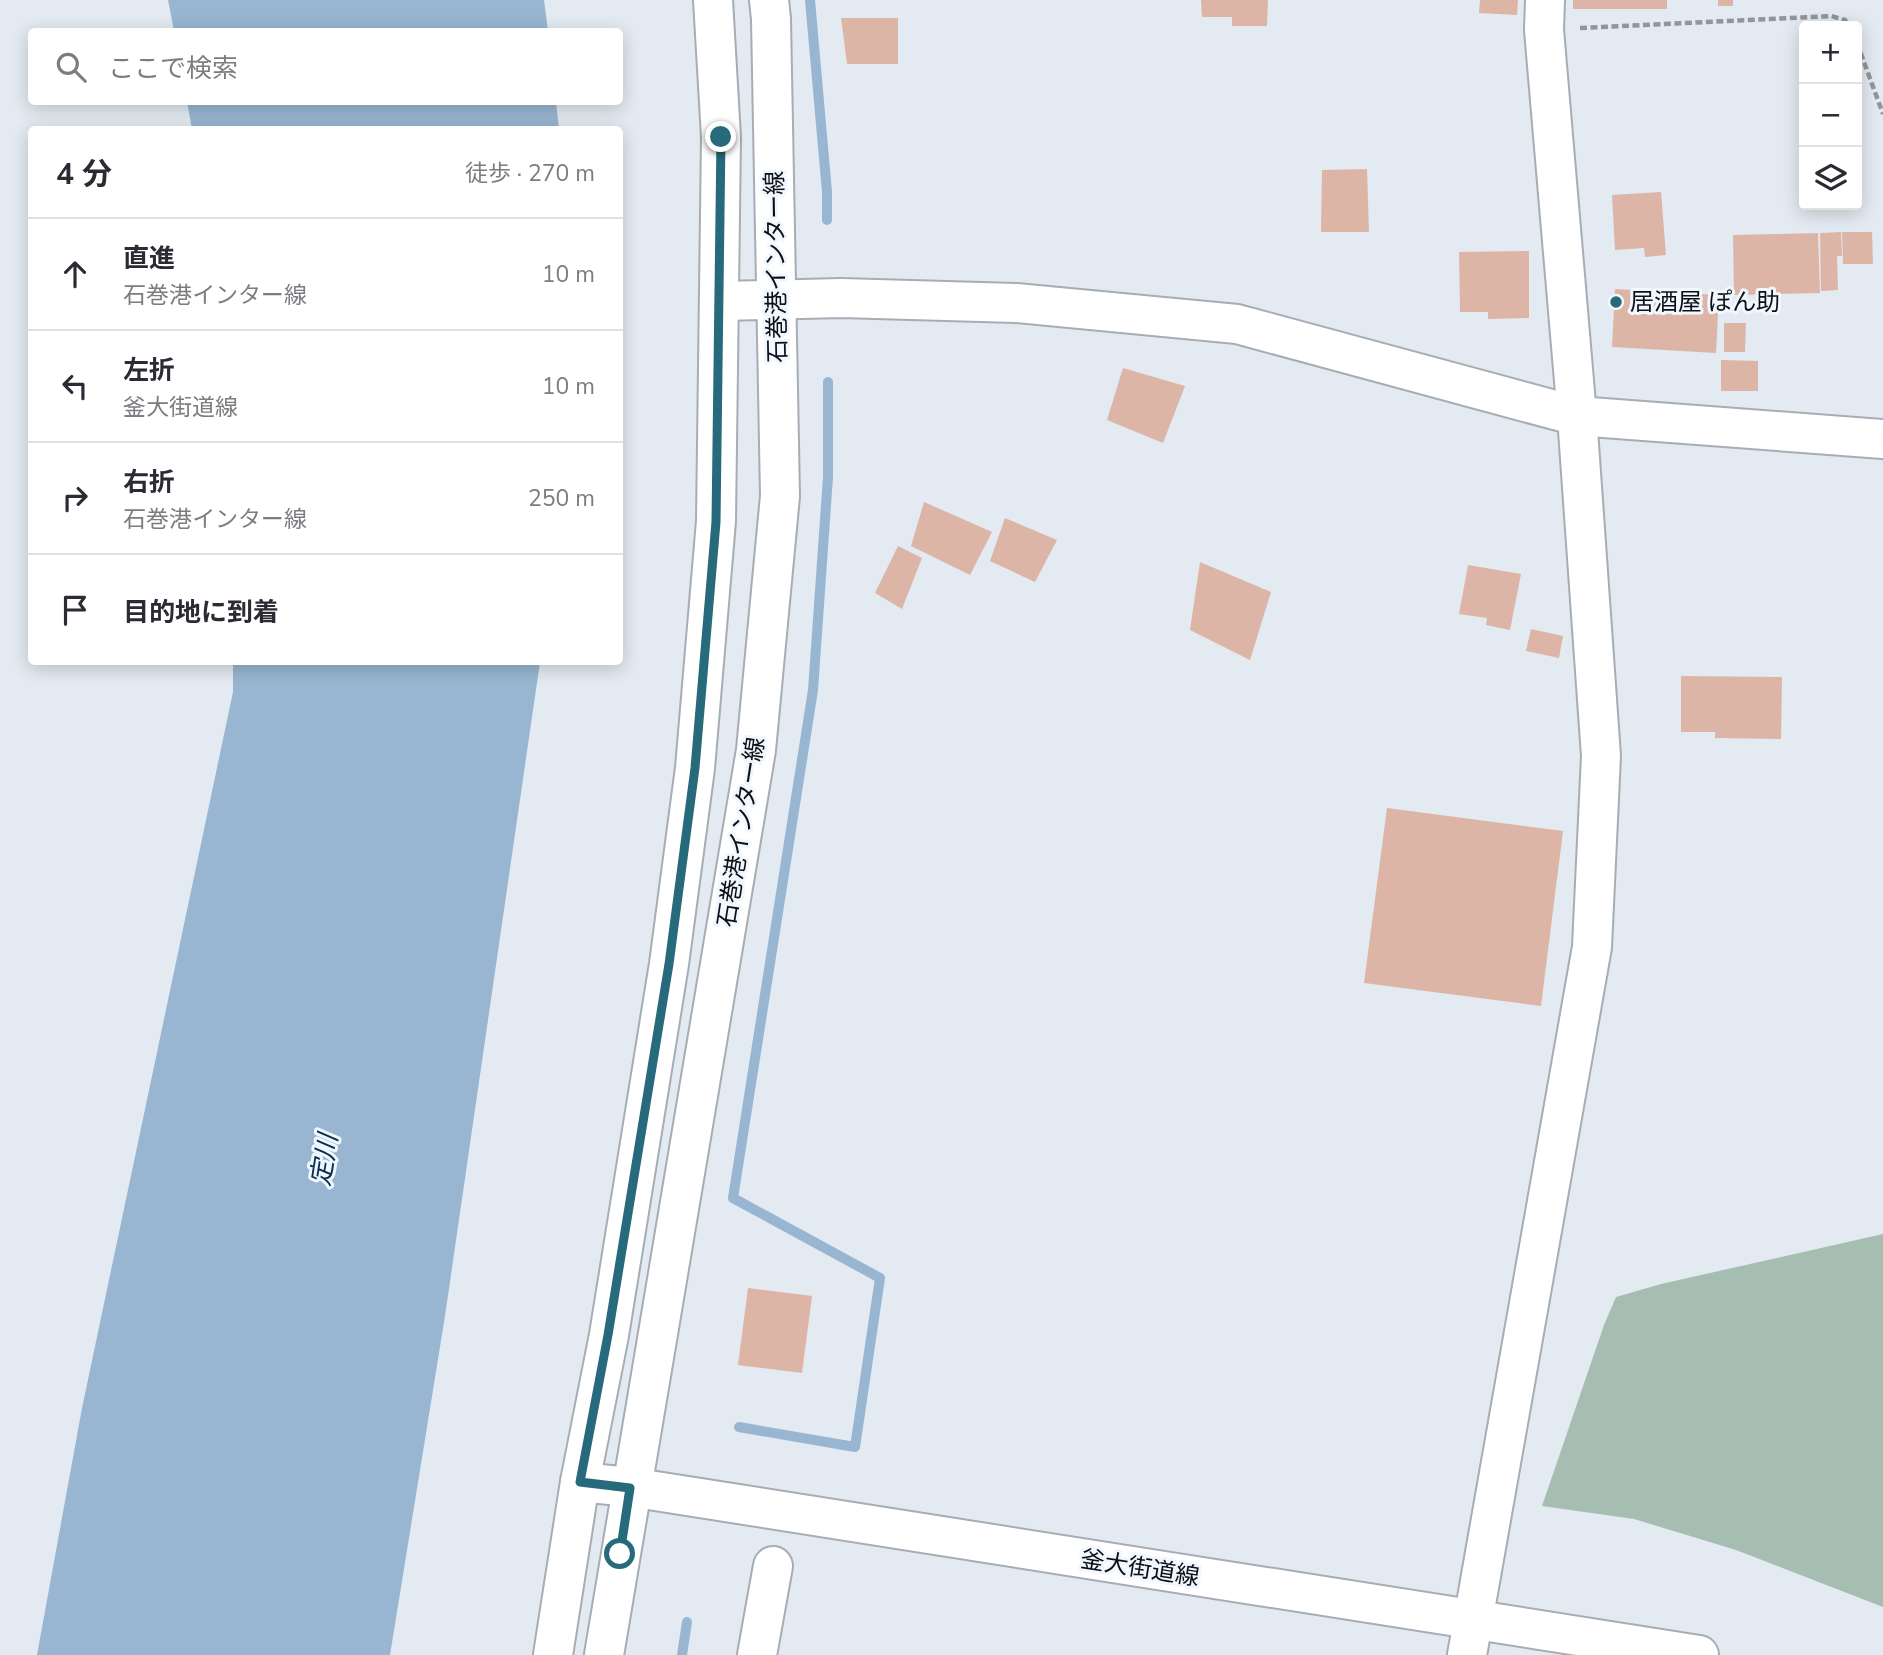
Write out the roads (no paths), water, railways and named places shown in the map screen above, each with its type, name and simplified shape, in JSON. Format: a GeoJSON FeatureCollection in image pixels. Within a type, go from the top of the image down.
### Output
{"type":"FeatureCollection","features":[{"type":"Feature","properties":{"kind":"street"},"geometry":{"type":"LineString","coordinates":[[553,1655],[580,1482],[608,1335],[663,1005],[695,768],[716,522],[721,137],[713,0]]}},
{"type":"Feature","properties":{"kind":"street","name":"石巻港インター線"},"geometry":{"type":"LineString","coordinates":[[604,1655],[756,750],[780,496],[769,0]]}},
{"type":"Feature","properties":{"kind":"street"},"geometry":{"type":"LineString","coordinates":[[1471,1638],[1592,947],[1601,756],[1577,416],[1544,15]]}},
{"type":"Feature","properties":{"kind":"street"},"geometry":{"type":"LineString","coordinates":[[720,301],[841,299],[1016,303],[1237,324],[1577,416],[1883,439]]}},
{"type":"Feature","properties":{"kind":"street","name":"釜大街道線"},"geometry":{"type":"LineString","coordinates":[[580,1482],[630,1488],[1471,1638],[1699,1655]]}},
{"type":"Feature","properties":{"kind":"street"},"geometry":{"type":"LineString","coordinates":[[757,1655],[773,1566]]}},
{"type":"Feature","properties":{"kind":"water"},"geometry":{"type":"Polygon","coordinates":[[[168,0],[544,0],[548,28],[173,28],[168,0]]]}},
{"type":"Feature","properties":{"kind":"water"},"geometry":{"type":"Polygon","coordinates":[[[188,105],[556,105],[559,126],[191,126],[188,105]]]}},
{"type":"Feature","properties":{"kind":"water","name":"定川"},"geometry":{"type":"Polygon","coordinates":[[[233,665],[540,665],[445,1316],[390,1655],[37,1655],[82,1408],[233,692],[233,665]]]}},
{"type":"Feature","properties":{"kind":"waterway"},"geometry":{"type":"LineString","coordinates":[[810,0],[827,192],[827,220]]}},
{"type":"Feature","properties":{"kind":"waterway"},"geometry":{"type":"LineString","coordinates":[[739,1427],[855,1447],[880,1278],[733,1198],[813,690],[828,477],[828,382]]}},
{"type":"Feature","properties":{"kind":"waterway"},"geometry":{"type":"LineString","coordinates":[[682,1655],[687,1622]]}},
{"type":"Feature","properties":{"kind":"place","name":"居酒屋 ぽん助"},"geometry":{"type":"Point","coordinates":[1616,302]}}]}
